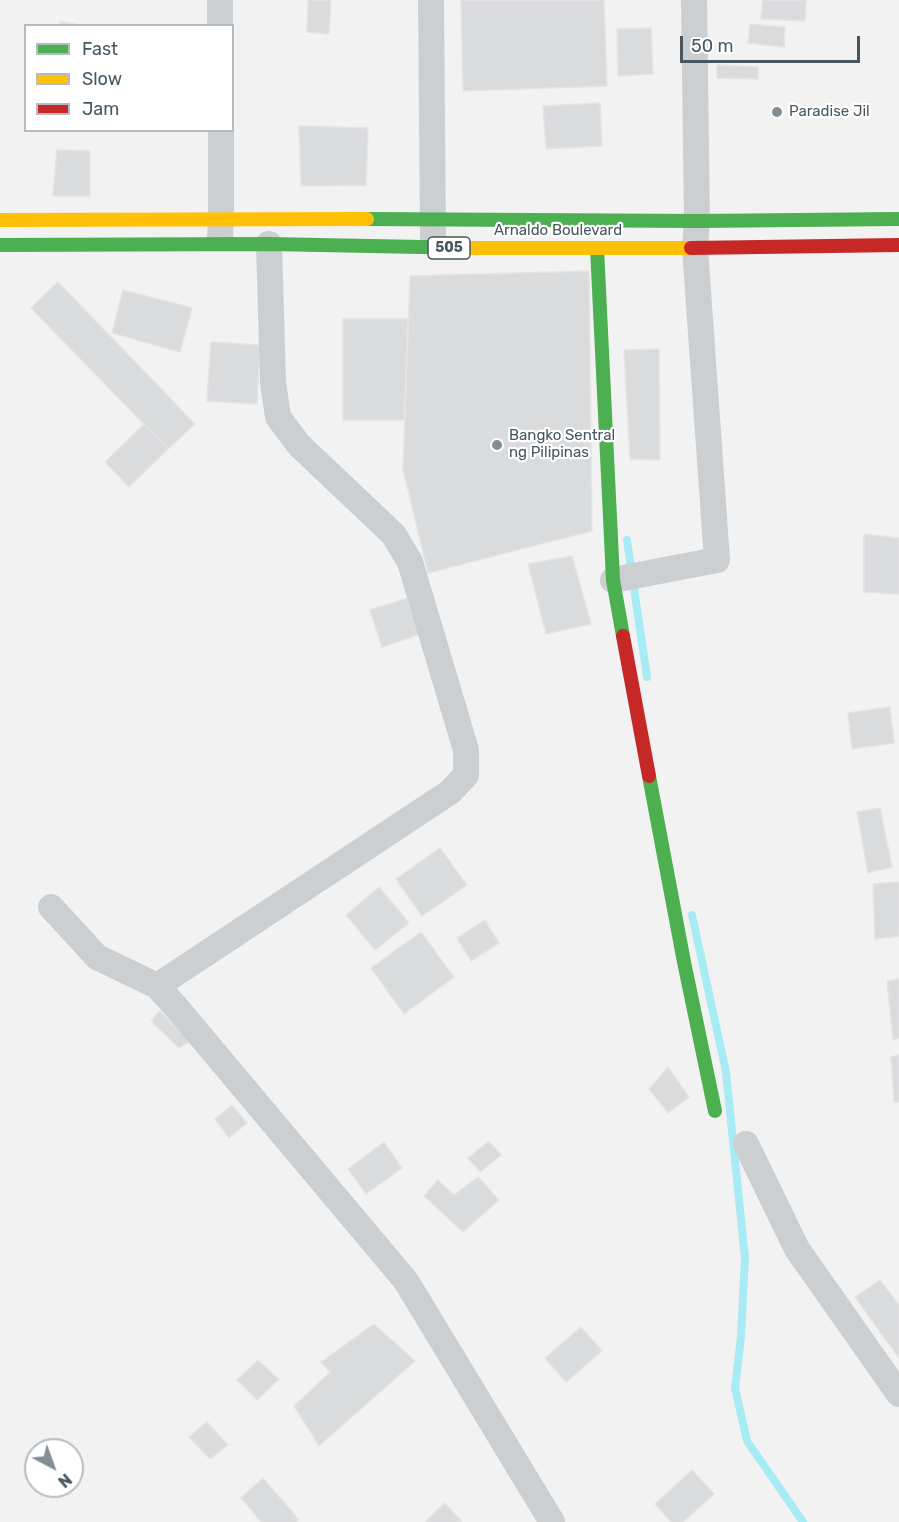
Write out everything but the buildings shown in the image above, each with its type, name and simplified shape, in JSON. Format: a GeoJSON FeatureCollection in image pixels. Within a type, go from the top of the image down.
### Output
{"type":"FeatureCollection","features":[{"type":"Feature","properties":{"kind":"main road","name":"Arnaldo Boulevard"},"geometry":{"type":"LineString","coordinates":[[0,220],[899,219]]}},
{"type":"Feature","properties":{"kind":"main road","name":"Arnaldo Boulevard"},"geometry":{"type":"LineString","coordinates":[[0,245],[269,244],[433,248],[899,245]]}},
{"type":"Feature","properties":{"kind":"main road"},"geometry":{"type":"LineString","coordinates":[[597,248],[613,580],[684,962],[715,1111]]}},
{"type":"Feature","properties":{"kind":"street"},"geometry":{"type":"LineString","coordinates":[[220,0],[220,24]]}},
{"type":"Feature","properties":{"kind":"street"},"geometry":{"type":"LineString","coordinates":[[431,0],[433,248]]}},
{"type":"Feature","properties":{"kind":"street"},"geometry":{"type":"LineString","coordinates":[[613,580],[717,560],[695,248],[697,221],[694,0]]}},
{"type":"Feature","properties":{"kind":"street"},"geometry":{"type":"LineString","coordinates":[[219,245],[221,132]]}},
{"type":"Feature","properties":{"kind":"street"},"geometry":{"type":"LineString","coordinates":[[157,986],[450,792],[466,775],[466,750],[410,562],[394,535],[299,446],[278,417],[273,382],[269,244]]}},
{"type":"Feature","properties":{"kind":"street"},"geometry":{"type":"LineString","coordinates":[[51,907],[97,957],[157,986],[406,1281],[552,1522]]}},
{"type":"Feature","properties":{"kind":"street"},"geometry":{"type":"LineString","coordinates":[[746,1144],[796,1249],[899,1394]]}},
{"type":"Feature","properties":{"kind":"waterway"},"geometry":{"type":"LineString","coordinates":[[627,540],[647,677]]}},
{"type":"Feature","properties":{"kind":"waterway"},"geometry":{"type":"LineString","coordinates":[[692,915],[726,1072],[745,1258],[741,1336],[735,1388],[747,1441],[803,1522]]}},
{"type":"Feature","properties":{"kind":"traffic: fast"},"geometry":{"type":"LineString","coordinates":[[367,219],[697,221],[899,219]]}},
{"type":"Feature","properties":{"kind":"traffic: fast"},"geometry":{"type":"LineString","coordinates":[[0,245],[269,244],[472,248]]}},
{"type":"Feature","properties":{"kind":"traffic: fast"},"geometry":{"type":"LineString","coordinates":[[597,248],[613,580],[623,636]]}},
{"type":"Feature","properties":{"kind":"traffic: fast"},"geometry":{"type":"LineString","coordinates":[[649,776],[715,1111]]}},
{"type":"Feature","properties":{"kind":"traffic: slow"},"geometry":{"type":"LineString","coordinates":[[0,220],[367,219]]}},
{"type":"Feature","properties":{"kind":"traffic: slow"},"geometry":{"type":"LineString","coordinates":[[472,248],[691,248]]}},
{"type":"Feature","properties":{"kind":"traffic: jam"},"geometry":{"type":"LineString","coordinates":[[691,248],[899,245]]}},
{"type":"Feature","properties":{"kind":"traffic: jam"},"geometry":{"type":"LineString","coordinates":[[623,636],[649,776]]}},
{"type":"Feature","properties":{"kind":"place","name":"Paradise Jil"},"geometry":{"type":"Point","coordinates":[777,112]}},
{"type":"Feature","properties":{"kind":"place","name":"Bangko Sentral ng Pilipinas"},"geometry":{"type":"Point","coordinates":[497,445]}}]}
